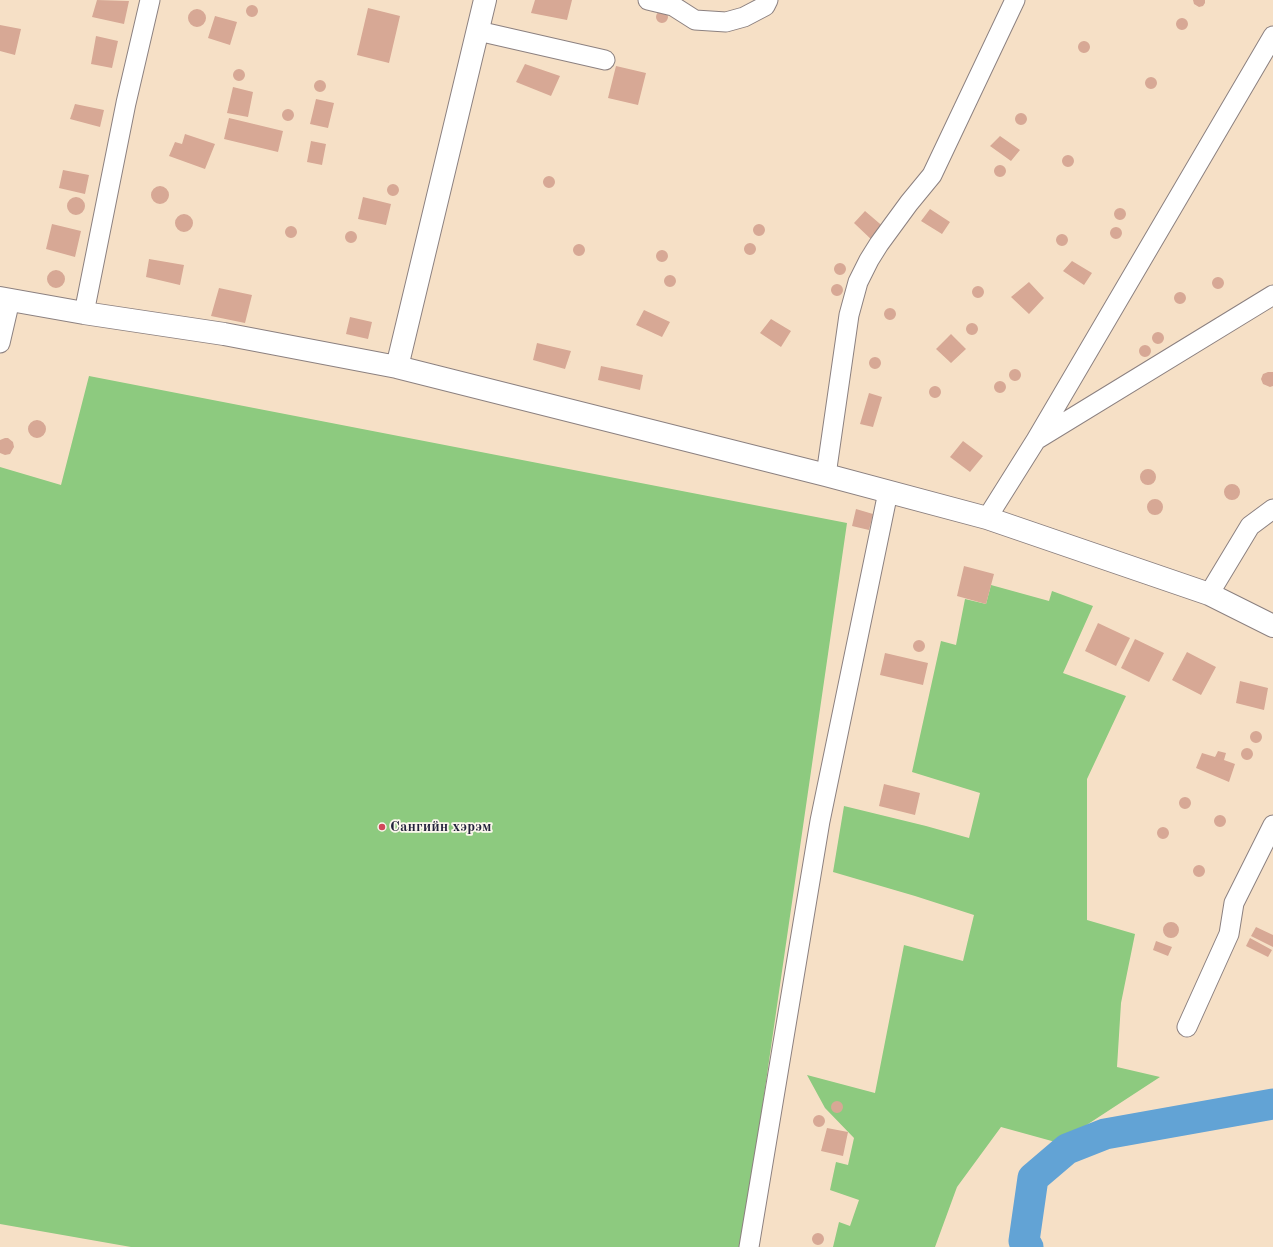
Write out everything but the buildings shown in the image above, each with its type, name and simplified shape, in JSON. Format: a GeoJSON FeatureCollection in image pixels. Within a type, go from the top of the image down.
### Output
{"type":"FeatureCollection","features":[{"type":"Feature","properties":{"kind":"main road"},"geometry":{"type":"LineString","coordinates":[[397,367],[486,0]]}},
{"type":"Feature","properties":{"kind":"main road"},"geometry":{"type":"LineString","coordinates":[[5,299],[84,313],[224,334],[397,367],[826,475],[987,518],[1209,594],[1273,626]]}},
{"type":"Feature","properties":{"kind":"street"},"geometry":{"type":"LineString","coordinates":[[84,313],[126,103],[150,0]]}},
{"type":"Feature","properties":{"kind":"street"},"geometry":{"type":"LineString","coordinates":[[648,0],[673,6],[694,20],[726,22],[744,17],[765,6],[768,0]]}},
{"type":"Feature","properties":{"kind":"street"},"geometry":{"type":"LineString","coordinates":[[826,475],[845,342],[858,282],[869,260],[909,204],[932,175],[1015,0]]}},
{"type":"Feature","properties":{"kind":"street"},"geometry":{"type":"LineString","coordinates":[[478,31],[605,60]]}},
{"type":"Feature","properties":{"kind":"street"},"geometry":{"type":"LineString","coordinates":[[987,518],[1036,440],[1273,36]]}},
{"type":"Feature","properties":{"kind":"street"},"geometry":{"type":"LineString","coordinates":[[1036,440],[1273,295]]}},
{"type":"Feature","properties":{"kind":"street"},"geometry":{"type":"LineString","coordinates":[[0,343],[5,299]]}},
{"type":"Feature","properties":{"kind":"street"},"geometry":{"type":"LineString","coordinates":[[749,1247],[820,821],[888,492]]}},
{"type":"Feature","properties":{"kind":"street"},"geometry":{"type":"LineString","coordinates":[[1209,594],[1250,526],[1273,509]]}},
{"type":"Feature","properties":{"kind":"street"},"geometry":{"type":"LineString","coordinates":[[1187,1027],[1229,934],[1234,904],[1273,825]]}},
{"type":"Feature","properties":{"kind":"green space"},"geometry":{"type":"Polygon","coordinates":[[[89,376],[847,523],[742,1247],[131,1247],[0,1224],[0,467],[61,485],[89,376]]]}},
{"type":"Feature","properties":{"kind":"green space"},"geometry":{"type":"Polygon","coordinates":[[[991,585],[1049,601],[1052,591],[1093,606],[1063,673],[1126,696],[1087,779],[1087,920],[1135,934],[1121,1003],[1117,1067],[1160,1077],[1059,1143],[1001,1127],[957,1187],[935,1247],[833,1247],[839,1222],[850,1226],[859,1200],[830,1190],[836,1162],[848,1165],[854,1138],[825,1108],[807,1075],[875,1093],[904,945],[963,961],[974,915],[833,872],[844,806],[969,838],[980,793],[912,772],[941,641],[956,645],[965,599],[986,604],[991,585]]]}},
{"type":"Feature","properties":{"kind":"waterway"},"geometry":{"type":"LineString","coordinates":[[1028,1247],[1024,1241],[1033,1178],[1067,1149],[1105,1134],[1273,1104]]}},
{"type":"Feature","properties":{"kind":"place","name":"Сангийн хэрэм"},"geometry":{"type":"Point","coordinates":[382,827]}}]}
